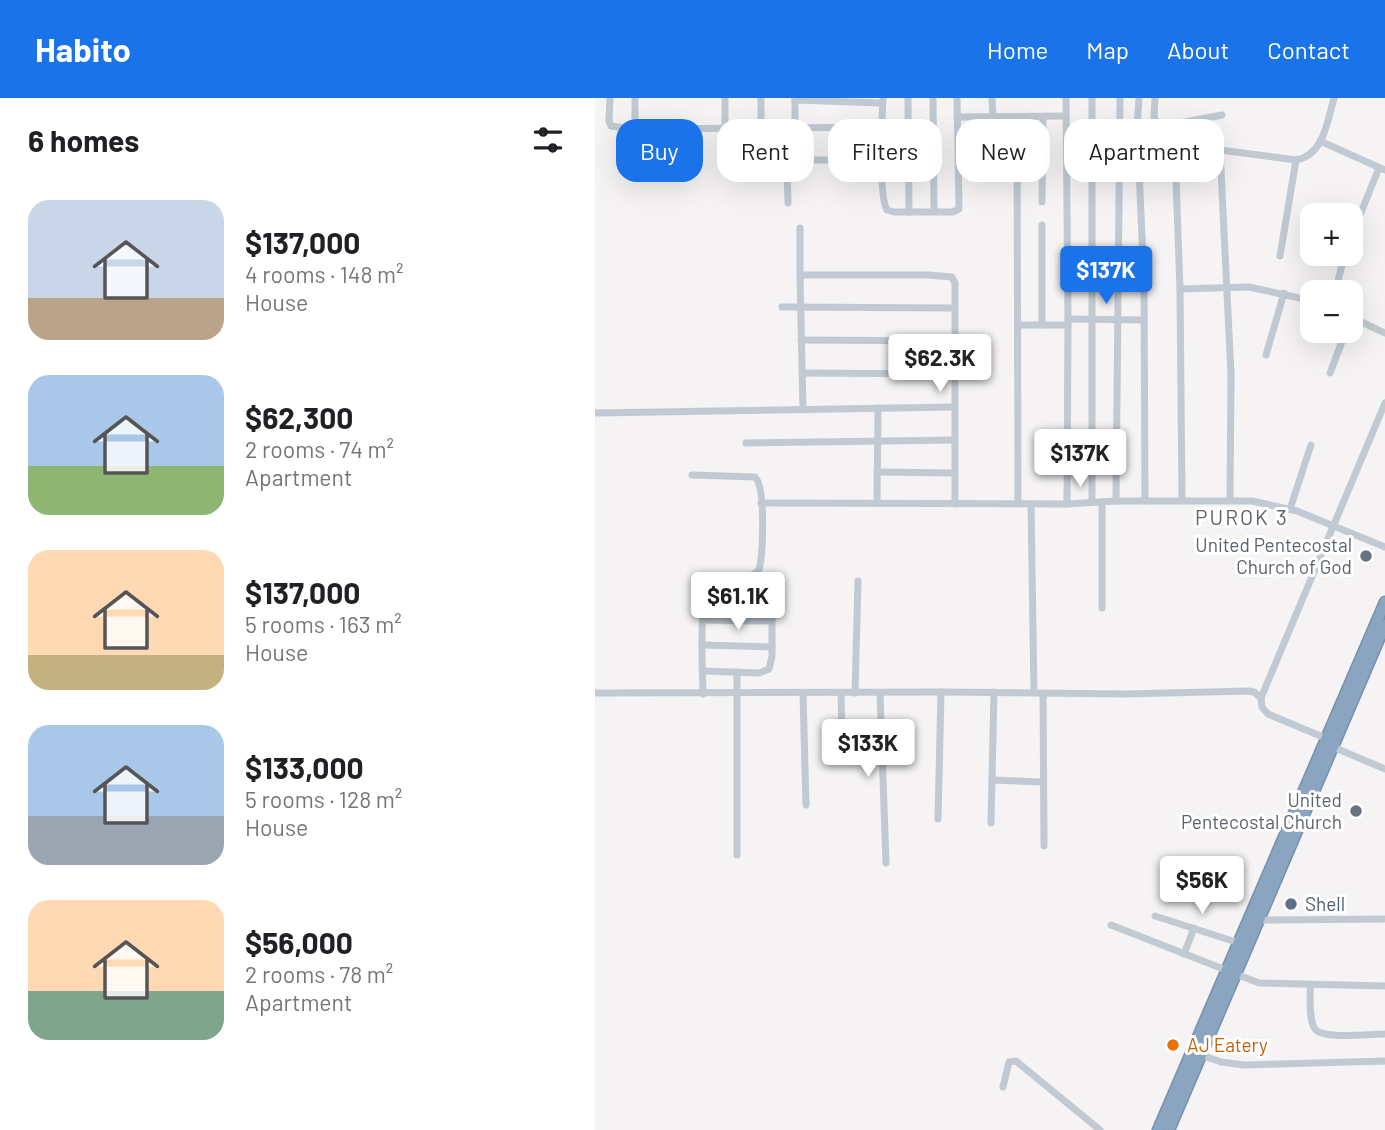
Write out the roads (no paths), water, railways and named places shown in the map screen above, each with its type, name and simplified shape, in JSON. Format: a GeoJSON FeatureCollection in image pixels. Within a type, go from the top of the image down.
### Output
{"type":"FeatureCollection","features":[{"type":"Feature","properties":{"kind":"highway"},"geometry":{"type":"LineString","coordinates":[[1331,743],[1385,602]]}},
{"type":"Feature","properties":{"kind":"highway"},"geometry":{"type":"LineString","coordinates":[[1159,1130],[1186,1078],[1385,625]]}},
{"type":"Feature","properties":{"kind":"highway"},"geometry":{"type":"LineString","coordinates":[[1169,1130],[1186,1078],[1201,1055],[1239,943],[1254,919]]}},
{"type":"Feature","properties":{"kind":"street"},"geometry":{"type":"LineString","coordinates":[[610,98],[609,121],[611,126],[616,126]]}},
{"type":"Feature","properties":{"kind":"street"},"geometry":{"type":"LineString","coordinates":[[635,98],[635,119]]}},
{"type":"Feature","properties":{"kind":"street"},"geometry":{"type":"LineString","coordinates":[[725,98],[725,119]]}},
{"type":"Feature","properties":{"kind":"street"},"geometry":{"type":"LineString","coordinates":[[761,98],[761,119]]}},
{"type":"Feature","properties":{"kind":"street"},"geometry":{"type":"LineString","coordinates":[[908,98],[909,212]]}},
{"type":"Feature","properties":{"kind":"street"},"geometry":{"type":"LineString","coordinates":[[933,98],[934,211]]}},
{"type":"Feature","properties":{"kind":"street"},"geometry":{"type":"LineString","coordinates":[[884,182],[886,208],[894,212],[953,212],[960,206],[957,98]]}},
{"type":"Feature","properties":{"kind":"street"},"geometry":{"type":"LineString","coordinates":[[992,98],[993,117]]}},
{"type":"Feature","properties":{"kind":"street"},"geometry":{"type":"LineString","coordinates":[[1066,98],[1067,504]]}},
{"type":"Feature","properties":{"kind":"street"},"geometry":{"type":"LineString","coordinates":[[1091,98],[1092,502]]}},
{"type":"Feature","properties":{"kind":"street"},"geometry":{"type":"LineString","coordinates":[[1116,501],[1120,98]]}},
{"type":"Feature","properties":{"kind":"street"},"geometry":{"type":"LineString","coordinates":[[1139,98],[1137,137],[1144,320],[1145,501]]}},
{"type":"Feature","properties":{"kind":"street"},"geometry":{"type":"LineString","coordinates":[[1155,98],[1155,119]]}},
{"type":"Feature","properties":{"kind":"street"},"geometry":{"type":"LineString","coordinates":[[1224,151],[1296,160],[1309,156],[1320,142],[1334,98]]}},
{"type":"Feature","properties":{"kind":"street"},"geometry":{"type":"LineString","coordinates":[[795,119],[795,99],[883,101],[882,119]]}},
{"type":"Feature","properties":{"kind":"street"},"geometry":{"type":"LineString","coordinates":[[957,117],[1066,116]]}},
{"type":"Feature","properties":{"kind":"street"},"geometry":{"type":"LineString","coordinates":[[1204,119],[1222,116]]}},
{"type":"Feature","properties":{"kind":"street"},"geometry":{"type":"LineString","coordinates":[[1042,202],[1043,117]]}},
{"type":"Feature","properties":{"kind":"street"},"geometry":{"type":"LineString","coordinates":[[1320,142],[1382,169],[1363,211]]}},
{"type":"Feature","properties":{"kind":"street"},"geometry":{"type":"LineString","coordinates":[[1280,256],[1296,160]]}},
{"type":"Feature","properties":{"kind":"street"},"geometry":{"type":"LineString","coordinates":[[787,182],[787,203]]}},
{"type":"Feature","properties":{"kind":"street"},"geometry":{"type":"LineString","coordinates":[[1017,182],[1018,504]]}},
{"type":"Feature","properties":{"kind":"street"},"geometry":{"type":"LineString","coordinates":[[1175,182],[1180,289],[1182,500]]}},
{"type":"Feature","properties":{"kind":"street"},"geometry":{"type":"LineString","coordinates":[[1222,182],[1231,374],[1230,499]]}},
{"type":"Feature","properties":{"kind":"street"},"geometry":{"type":"LineString","coordinates":[[1042,225],[1042,325]]}},
{"type":"Feature","properties":{"kind":"street"},"geometry":{"type":"LineString","coordinates":[[800,228],[803,409]]}},
{"type":"Feature","properties":{"kind":"street"},"geometry":{"type":"LineString","coordinates":[[800,275],[949,276],[954,280],[955,504]]}},
{"type":"Feature","properties":{"kind":"street"},"geometry":{"type":"LineString","coordinates":[[1180,289],[1249,287],[1300,297]]}},
{"type":"Feature","properties":{"kind":"street"},"geometry":{"type":"LineString","coordinates":[[1266,355],[1284,293]]}},
{"type":"Feature","properties":{"kind":"street"},"geometry":{"type":"LineString","coordinates":[[782,307],[955,308]]}},
{"type":"Feature","properties":{"kind":"street"},"geometry":{"type":"LineString","coordinates":[[1018,325],[1092,319],[1144,320]]}},
{"type":"Feature","properties":{"kind":"street"},"geometry":{"type":"LineString","coordinates":[[1363,322],[1385,330]]}},
{"type":"Feature","properties":{"kind":"street"},"geometry":{"type":"LineString","coordinates":[[801,340],[956,341]]}},
{"type":"Feature","properties":{"kind":"street"},"geometry":{"type":"LineString","coordinates":[[1330,373],[1341,343]]}},
{"type":"Feature","properties":{"kind":"street"},"geometry":{"type":"LineString","coordinates":[[802,373],[954,374]]}},
{"type":"Feature","properties":{"kind":"street"},"geometry":{"type":"LineString","coordinates":[[1385,403],[1261,698],[1262,706],[1268,714],[1385,769]]}},
{"type":"Feature","properties":{"kind":"street"},"geometry":{"type":"LineString","coordinates":[[595,413],[954,407]]}},
{"type":"Feature","properties":{"kind":"street"},"geometry":{"type":"LineString","coordinates":[[877,503],[878,408]]}},
{"type":"Feature","properties":{"kind":"street"},"geometry":{"type":"LineString","coordinates":[[746,443],[955,440]]}},
{"type":"Feature","properties":{"kind":"street"},"geometry":{"type":"LineString","coordinates":[[1290,509],[1311,445]]}},
{"type":"Feature","properties":{"kind":"street"},"geometry":{"type":"LineString","coordinates":[[877,472],[955,473]]}},
{"type":"Feature","properties":{"kind":"street"},"geometry":{"type":"LineString","coordinates":[[692,475],[755,477],[760,484],[761,503],[759,570],[751,576],[716,577],[712,580],[704,603],[703,694]]}},
{"type":"Feature","properties":{"kind":"street"},"geometry":{"type":"LineString","coordinates":[[761,503],[1067,504],[1230,499],[1290,509],[1385,547]]}},
{"type":"Feature","properties":{"kind":"street"},"geometry":{"type":"LineString","coordinates":[[1102,502],[1103,608]]}},
{"type":"Feature","properties":{"kind":"street"},"geometry":{"type":"LineString","coordinates":[[1031,504],[1034,693]]}},
{"type":"Feature","properties":{"kind":"street"},"geometry":{"type":"LineString","coordinates":[[855,693],[858,581]]}},
{"type":"Feature","properties":{"kind":"street"},"geometry":{"type":"LineString","coordinates":[[725,600],[725,621]]}},
{"type":"Feature","properties":{"kind":"street"},"geometry":{"type":"LineString","coordinates":[[748,601],[748,621]]}},
{"type":"Feature","properties":{"kind":"street"},"geometry":{"type":"LineString","coordinates":[[703,671],[759,673],[769,669],[772,605]]}},
{"type":"Feature","properties":{"kind":"street"},"geometry":{"type":"LineString","coordinates":[[703,620],[772,621]]}},
{"type":"Feature","properties":{"kind":"street"},"geometry":{"type":"LineString","coordinates":[[703,645],[772,647]]}},
{"type":"Feature","properties":{"kind":"street"},"geometry":{"type":"LineString","coordinates":[[737,672],[737,855]]}},
{"type":"Feature","properties":{"kind":"street"},"geometry":{"type":"LineString","coordinates":[[595,693],[1125,694],[1248,691],[1261,698]]}},
{"type":"Feature","properties":{"kind":"street"},"geometry":{"type":"LineString","coordinates":[[938,819],[941,692]]}},
{"type":"Feature","properties":{"kind":"street"},"geometry":{"type":"LineString","coordinates":[[991,823],[994,692]]}},
{"type":"Feature","properties":{"kind":"street"},"geometry":{"type":"LineString","coordinates":[[803,693],[807,805]]}},
{"type":"Feature","properties":{"kind":"street"},"geometry":{"type":"LineString","coordinates":[[841,693],[842,736]]}},
{"type":"Feature","properties":{"kind":"street"},"geometry":{"type":"LineString","coordinates":[[880,693],[886,863]]}},
{"type":"Feature","properties":{"kind":"street"},"geometry":{"type":"LineString","coordinates":[[1043,693],[1044,846]]}},
{"type":"Feature","properties":{"kind":"street"},"geometry":{"type":"LineString","coordinates":[[992,780],[1043,782]]}},
{"type":"Feature","properties":{"kind":"street"},"geometry":{"type":"LineString","coordinates":[[1155,916],[1239,943]]}},
{"type":"Feature","properties":{"kind":"street"},"geometry":{"type":"LineString","coordinates":[[1254,919],[1385,919]]}},
{"type":"Feature","properties":{"kind":"street"},"geometry":{"type":"LineString","coordinates":[[1111,925],[1259,983],[1385,986]]}},
{"type":"Feature","properties":{"kind":"street"},"geometry":{"type":"LineString","coordinates":[[1184,954],[1194,928]]}},
{"type":"Feature","properties":{"kind":"street"},"geometry":{"type":"LineString","coordinates":[[1310,985],[1313,1027],[1318,1032],[1332,1035],[1385,1034]]}},
{"type":"Feature","properties":{"kind":"street"},"geometry":{"type":"LineString","coordinates":[[1201,1055],[1221,1062],[1244,1065],[1385,1061]]}},
{"type":"Feature","properties":{"kind":"street"},"geometry":{"type":"LineString","coordinates":[[1003,1087],[1009,1062],[1016,1061],[1100,1130]]}},
{"type":"Feature","properties":{"kind":"place","name":"United Pentecostal Church of God"},"geometry":{"type":"Point","coordinates":[1366,556]}},
{"type":"Feature","properties":{"kind":"place","name":"United Pentecostal Church"},"geometry":{"type":"Point","coordinates":[1356,811]}},
{"type":"Feature","properties":{"kind":"place","name":"Shell"},"geometry":{"type":"Point","coordinates":[1291,904]}},
{"type":"Feature","properties":{"kind":"place","name":"AJ Eatery"},"geometry":{"type":"Point","coordinates":[1173,1045]}},
{"type":"Feature","properties":{"kind":"district","name":"PUROK 3"},"geometry":{"type":"Point","coordinates":[1242,518]}}]}
